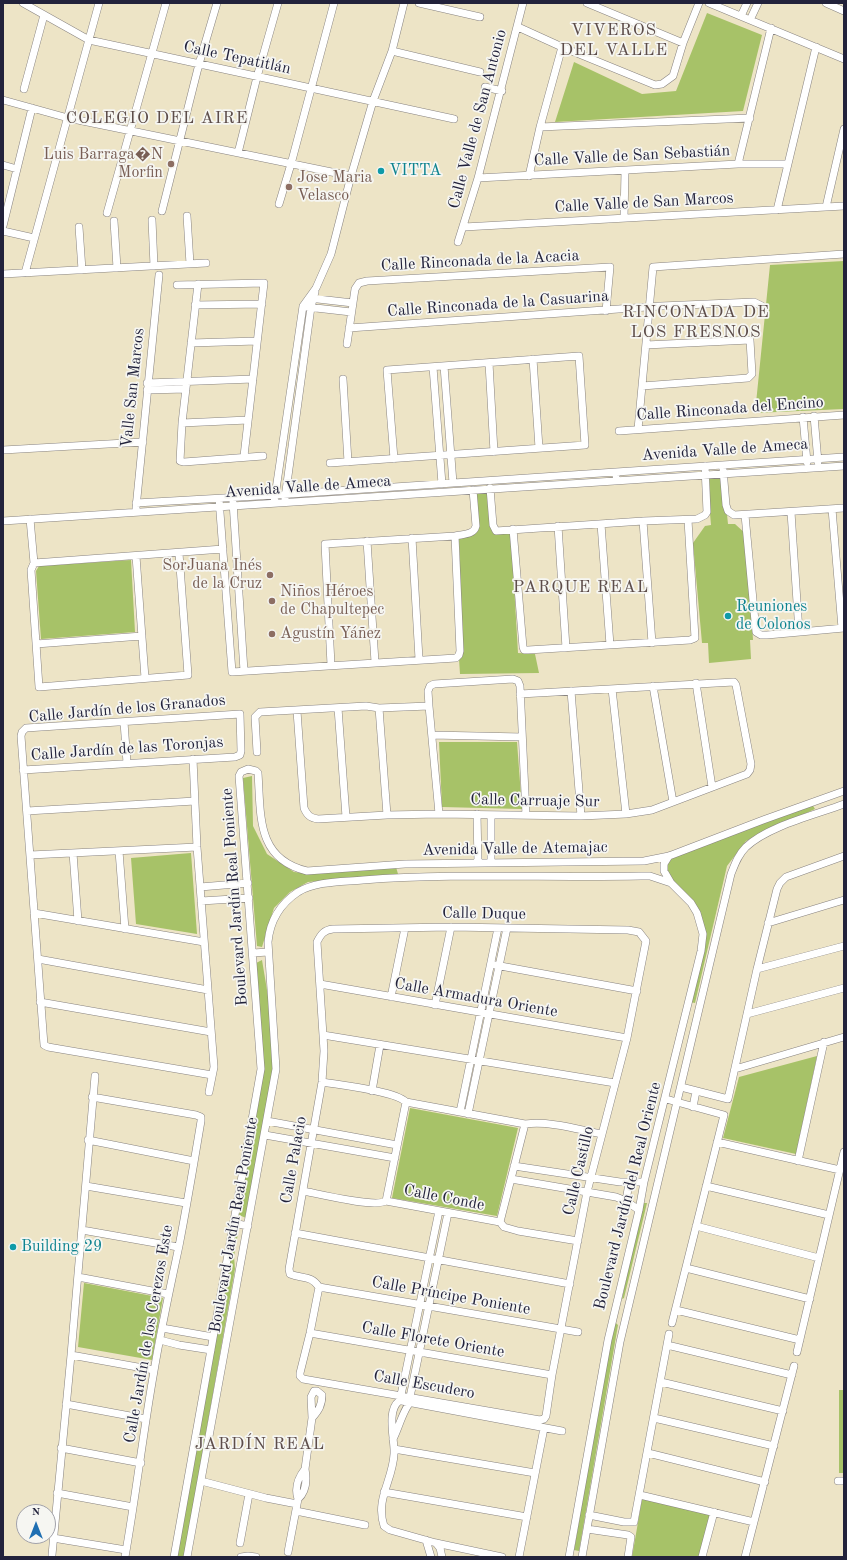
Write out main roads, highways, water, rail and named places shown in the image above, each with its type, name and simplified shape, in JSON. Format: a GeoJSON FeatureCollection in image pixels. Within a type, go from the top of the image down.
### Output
{"type":"FeatureCollection","features":[{"type":"Feature","properties":{"kind":"place","name":"Luis Barraga�N Morfin"},"geometry":{"type":"Point","coordinates":[171,164]}},
{"type":"Feature","properties":{"kind":"place","name":"VITTA"},"geometry":{"type":"Point","coordinates":[381,171]}},
{"type":"Feature","properties":{"kind":"place","name":"Jose Maria Velasco"},"geometry":{"type":"Point","coordinates":[289,187]}},
{"type":"Feature","properties":{"kind":"place","name":"SorJuana Inés de la Cruz"},"geometry":{"type":"Point","coordinates":[270,575]}},
{"type":"Feature","properties":{"kind":"place","name":"Niños Héroes de Chapultepec"},"geometry":{"type":"Point","coordinates":[272,601]}},
{"type":"Feature","properties":{"kind":"place","name":"Reuniones de Colonos"},"geometry":{"type":"Point","coordinates":[728,616]}},
{"type":"Feature","properties":{"kind":"place","name":"Agustín Yáñez"},"geometry":{"type":"Point","coordinates":[272,634]}},
{"type":"Feature","properties":{"kind":"place","name":"Building 29"},"geometry":{"type":"Point","coordinates":[13,1247]}},
{"type":"Feature","properties":{"kind":"district","name":"VIVEROS DEL VALLE"},"geometry":{"type":"Point","coordinates":[614,41]}},
{"type":"Feature","properties":{"kind":"district","name":"COLEGIO DEL AIRE"},"geometry":{"type":"Point","coordinates":[157,119]}},
{"type":"Feature","properties":{"kind":"district","name":"RINCONADA DE LOS FRESNOS"},"geometry":{"type":"Point","coordinates":[696,323]}},
{"type":"Feature","properties":{"kind":"district","name":"PARQUE REAL"},"geometry":{"type":"Point","coordinates":[581,588]}},
{"type":"Feature","properties":{"kind":"district","name":"JARDÍN REAL"},"geometry":{"type":"Point","coordinates":[260,1445]}}]}
